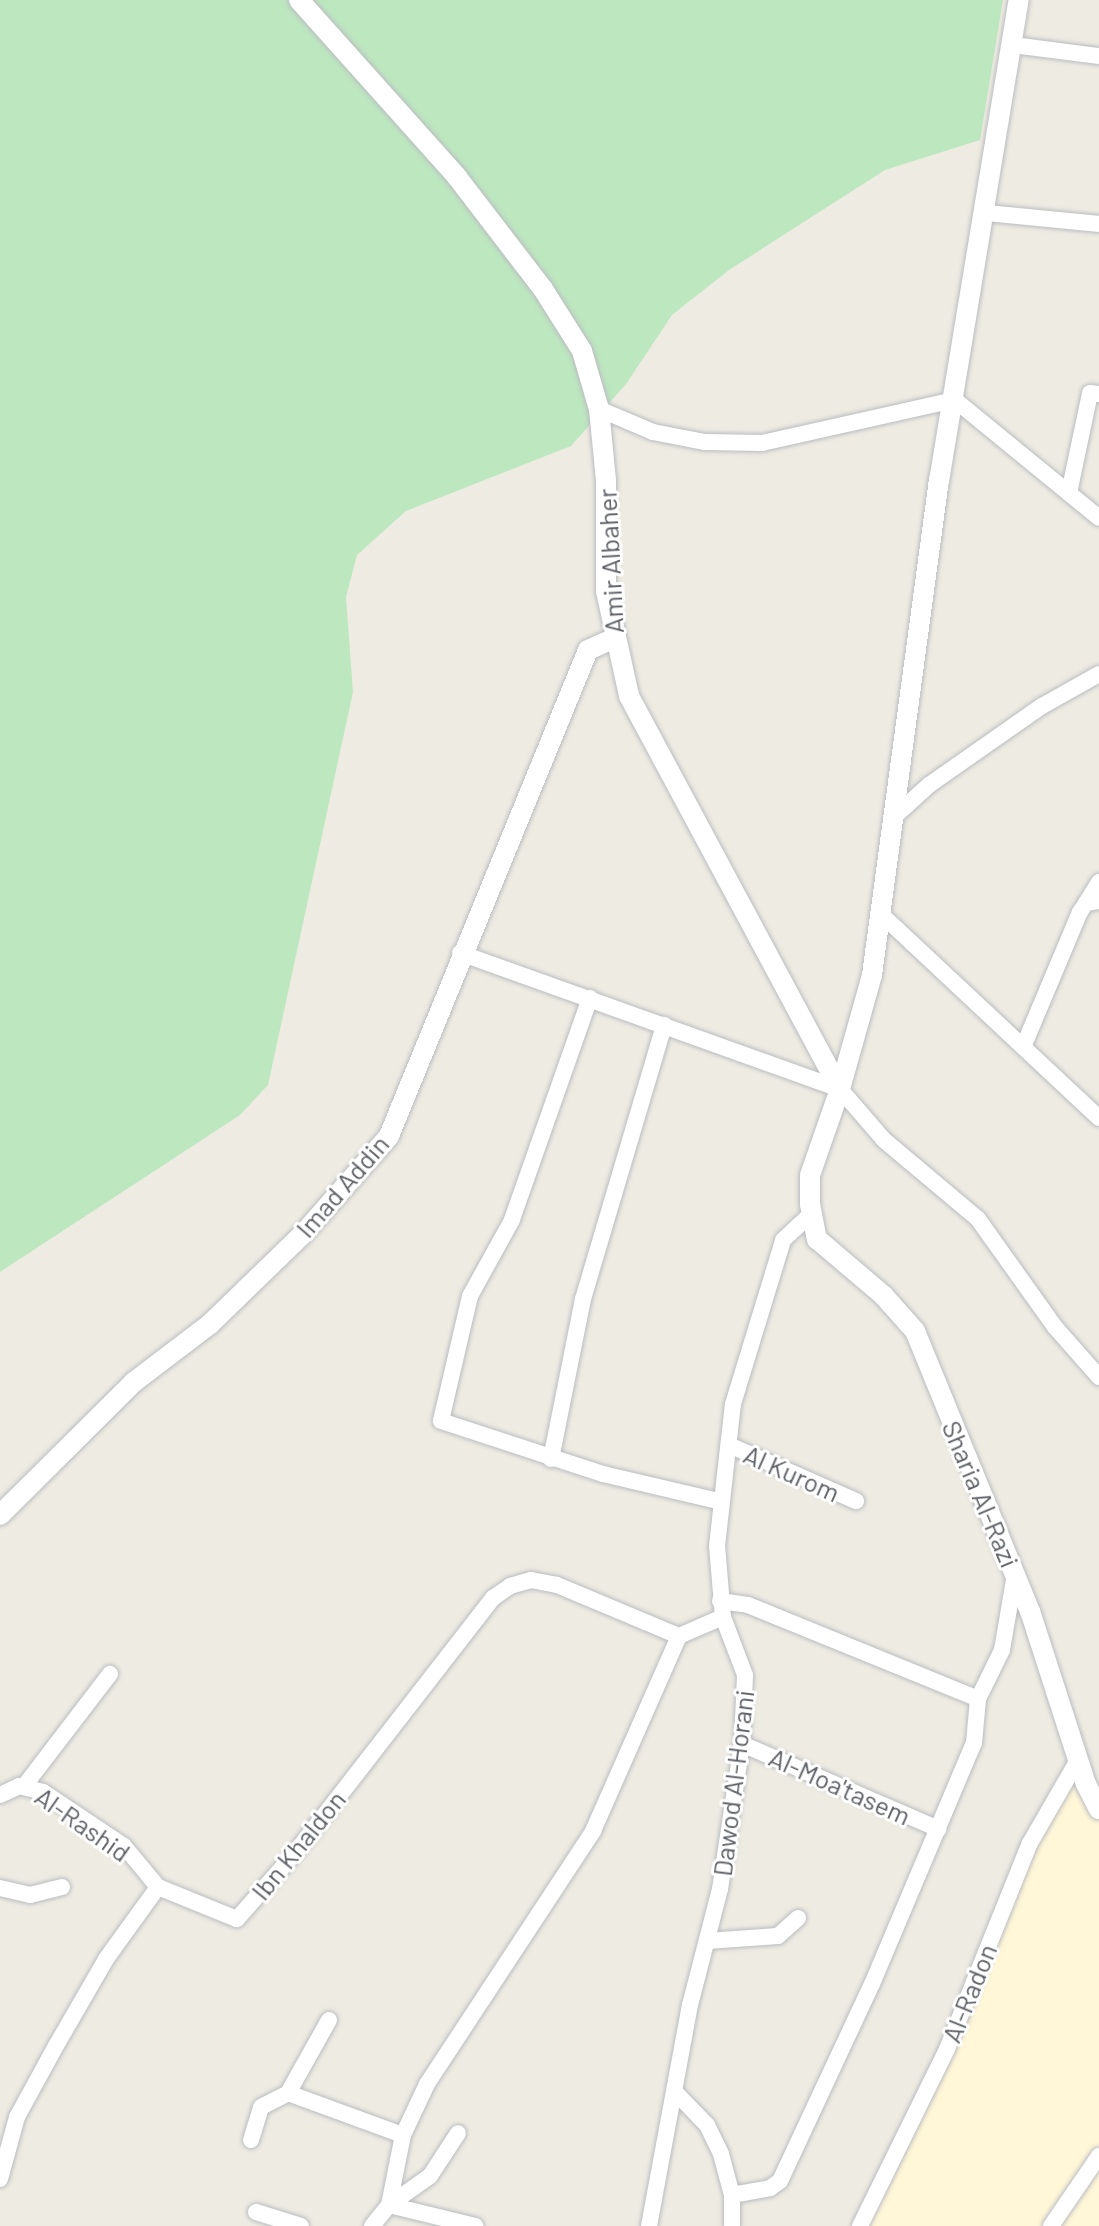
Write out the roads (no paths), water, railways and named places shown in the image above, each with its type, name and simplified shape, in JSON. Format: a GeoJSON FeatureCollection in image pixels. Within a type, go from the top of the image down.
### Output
{"type":"FeatureCollection","features":[{"type":"Feature","properties":{"kind":"street","name":"Amir Albaher"},"geometry":{"type":"LineString","coordinates":[[299,0],[457,177],[543,289],[582,351],[599,409],[613,639],[629,696],[840,1089]]}},
{"type":"Feature","properties":{"kind":"street"},"geometry":{"type":"LineString","coordinates":[[811,1214],[812,1166],[840,1089],[872,975],[939,481],[987,213],[1019,0]]}},
{"type":"Feature","properties":{"kind":"street"},"geometry":{"type":"LineString","coordinates":[[1013,45],[1099,56]]}},
{"type":"Feature","properties":{"kind":"street"},"geometry":{"type":"LineString","coordinates":[[987,213],[1099,224]]}},
{"type":"Feature","properties":{"kind":"street"},"geometry":{"type":"LineString","coordinates":[[1069,493],[1090,393],[1099,394]]}},
{"type":"Feature","properties":{"kind":"street"},"geometry":{"type":"LineString","coordinates":[[599,409],[653,432],[705,442],[762,443],[955,400]]}},
{"type":"Feature","properties":{"kind":"street"},"geometry":{"type":"LineString","coordinates":[[955,400],[1099,518]]}},
{"type":"Feature","properties":{"kind":"street","name":"Imad Addin"},"geometry":{"type":"LineString","coordinates":[[0,1515],[134,1382],[221,1314],[303,1234],[389,1136],[460,953],[588,650],[613,639]]}},
{"type":"Feature","properties":{"kind":"street"},"geometry":{"type":"LineString","coordinates":[[896,815],[929,785],[1042,706],[1099,674]]}},
{"type":"Feature","properties":{"kind":"street"},"geometry":{"type":"LineString","coordinates":[[1024,1045],[1093,902],[1099,882]]}},
{"type":"Feature","properties":{"kind":"street"},"geometry":{"type":"LineString","coordinates":[[882,915],[1099,1118]]}},
{"type":"Feature","properties":{"kind":"street"},"geometry":{"type":"LineString","coordinates":[[460,953],[840,1089],[884,1140],[978,1219],[1055,1327],[1099,1377]]}},
{"type":"Feature","properties":{"kind":"street"},"geometry":{"type":"LineString","coordinates":[[590,998],[512,1220],[470,1296],[441,1421],[551,1459],[722,1502]]}},
{"type":"Feature","properties":{"kind":"street"},"geometry":{"type":"LineString","coordinates":[[551,1459],[583,1299],[664,1025]]}},
{"type":"Feature","properties":{"kind":"street","name":"Dawod Al-Horani"},"geometry":{"type":"LineString","coordinates":[[649,2226],[707,1941],[742,1744],[745,1675],[721,1609],[722,1502],[733,1404],[782,1241],[811,1214]]}},
{"type":"Feature","properties":{"kind":"street","name":"Sharia Al-Razi"},"geometry":{"type":"LineString","coordinates":[[811,1214],[822,1247],[883,1295],[915,1331],[1015,1574],[1078,1760],[1099,1809]]}},
{"type":"Feature","properties":{"kind":"street","name":"Al Kurom"},"geometry":{"type":"LineString","coordinates":[[729,1445],[856,1501]]}},
{"type":"Feature","properties":{"kind":"street"},"geometry":{"type":"LineString","coordinates":[[732,2195],[770,2188],[780,2181],[974,1743],[978,1699],[1002,1650],[1015,1574]]}},
{"type":"Feature","properties":{"kind":"street","name":"Ibn Khaldon"},"geometry":{"type":"LineString","coordinates":[[158,1887],[237,1919],[295,1853],[493,1598],[510,1586],[531,1580],[557,1585],[679,1636]]}},
{"type":"Feature","properties":{"kind":"street"},"geometry":{"type":"LineString","coordinates":[[389,2205],[403,2135],[427,2084],[593,1831],[679,1636],[721,1609],[748,1604],[978,1699]]}},
{"type":"Feature","properties":{"kind":"street"},"geometry":{"type":"LineString","coordinates":[[25,1785],[110,1674]]}},
{"type":"Feature","properties":{"kind":"street","name":"Al-Moa'tasem"},"geometry":{"type":"LineString","coordinates":[[742,1744],[938,1829]]}},
{"type":"Feature","properties":{"kind":"street","name":"Al-Radon"},"geometry":{"type":"LineString","coordinates":[[860,2226],[947,2049],[1030,1843],[1078,1760]]}},
{"type":"Feature","properties":{"kind":"street","name":"Al-Rashid"},"geometry":{"type":"LineString","coordinates":[[0,1795],[25,1785],[124,1846],[158,1887]]}},
{"type":"Feature","properties":{"kind":"street"},"geometry":{"type":"LineString","coordinates":[[0,1888],[30,1895],[62,1887]]}},
{"type":"Feature","properties":{"kind":"street"},"geometry":{"type":"LineString","coordinates":[[0,2179],[17,2117],[106,1959],[158,1887]]}},
{"type":"Feature","properties":{"kind":"street"},"geometry":{"type":"LineString","coordinates":[[707,1941],[778,1936],[798,1918]]}},
{"type":"Feature","properties":{"kind":"street"},"geometry":{"type":"LineString","coordinates":[[251,2140],[261,2107],[288,2093],[329,2020]]}},
{"type":"Feature","properties":{"kind":"street"},"geometry":{"type":"LineString","coordinates":[[288,2093],[403,2135]]}},
{"type":"Feature","properties":{"kind":"street"},"geometry":{"type":"LineString","coordinates":[[676,2093],[715,2139],[732,2195],[732,2226]]}},
{"type":"Feature","properties":{"kind":"street"},"geometry":{"type":"LineString","coordinates":[[372,2226],[389,2205],[430,2176],[458,2133]]}},
{"type":"Feature","properties":{"kind":"street"},"geometry":{"type":"LineString","coordinates":[[1051,2226],[1099,2156]]}},
{"type":"Feature","properties":{"kind":"street"},"geometry":{"type":"LineString","coordinates":[[389,2205],[475,2226]]}},
{"type":"Feature","properties":{"kind":"street"},"geometry":{"type":"LineString","coordinates":[[256,2212],[301,2226]]}}]}
